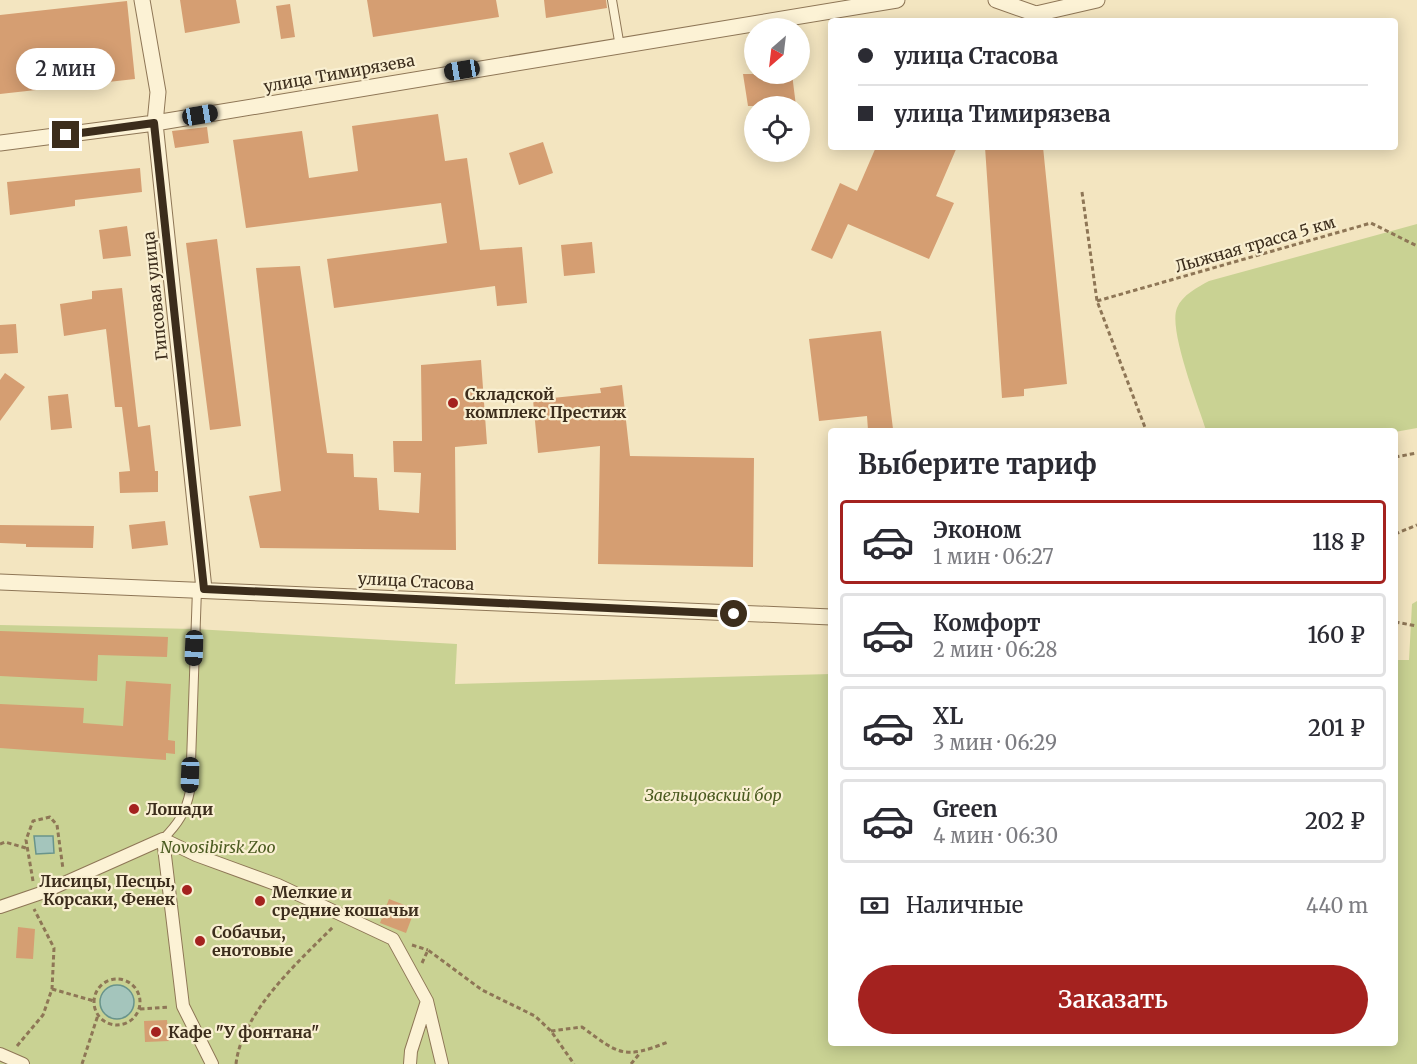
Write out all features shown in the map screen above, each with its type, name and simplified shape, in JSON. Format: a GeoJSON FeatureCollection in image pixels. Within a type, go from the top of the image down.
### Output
{"type":"FeatureCollection","features":[{"type":"Feature","properties":{"kind":"street","name":"Гипсовая улица"},"geometry":{"type":"LineString","coordinates":[[142,0],[158,92],[154,123],[200,589]]}},
{"type":"Feature","properties":{"kind":"street","name":"улица Тимирязева"},"geometry":{"type":"LineString","coordinates":[[0,143],[154,123],[505,63],[620,47],[897,0]]}},
{"type":"Feature","properties":{"kind":"street"},"geometry":{"type":"LineString","coordinates":[[996,0],[1036,14],[1097,0]]}},
{"type":"Feature","properties":{"kind":"street","name":"улица Стасова"},"geometry":{"type":"LineString","coordinates":[[0,582],[828,617]]}},
{"type":"Feature","properties":{"kind":"street"},"geometry":{"type":"LineString","coordinates":[[163,839],[183,1006],[212,1064]]}},
{"type":"Feature","properties":{"kind":"street"},"geometry":{"type":"LineString","coordinates":[[0,907],[64,883],[163,839],[196,855],[278,885],[393,939],[427,1001],[442,1064]]}},
{"type":"Feature","properties":{"kind":"street"},"geometry":{"type":"LineString","coordinates":[[410,1064],[411,1051],[427,1001]]}},
{"type":"Feature","properties":{"kind":"street"},"geometry":{"type":"LineString","coordinates":[[4,1056],[23,1064]]}},
{"type":"Feature","properties":{"kind":"lane"},"geometry":{"type":"LineString","coordinates":[[612,0],[620,47]]}},
{"type":"Feature","properties":{"kind":"lane"},"geometry":{"type":"LineString","coordinates":[[163,839],[180,822],[190,791],[200,589]]}},
{"type":"Feature","properties":{"kind":"path"},"geometry":{"type":"LineString","coordinates":[[1082,192],[1097,301],[1145,428]]}},
{"type":"Feature","properties":{"kind":"path","name":"Лыжная трасса 5 км"},"geometry":{"type":"LineString","coordinates":[[1097,301],[1371,224],[1417,246]]}},
{"type":"Feature","properties":{"kind":"path"},"geometry":{"type":"LineString","coordinates":[[1398,456],[1417,453]]}},
{"type":"Feature","properties":{"kind":"path"},"geometry":{"type":"LineString","coordinates":[[1398,533],[1417,525]]}},
{"type":"Feature","properties":{"kind":"path"},"geometry":{"type":"LineString","coordinates":[[1398,623],[1417,626]]}},
{"type":"Feature","properties":{"kind":"path"},"geometry":{"type":"LineString","coordinates":[[4,1056],[43,1015],[52,989],[54,948],[32,895],[26,848],[26,840],[33,821],[50,817],[57,825],[64,883]]}},
{"type":"Feature","properties":{"kind":"path"},"geometry":{"type":"LineString","coordinates":[[0,844],[5,842],[26,848]]}},
{"type":"Feature","properties":{"kind":"path"},"geometry":{"type":"LineString","coordinates":[[236,1064],[239,1044],[262,1006],[344,916]]}},
{"type":"Feature","properties":{"kind":"path"},"geometry":{"type":"LineString","coordinates":[[414,978],[428,950],[482,990],[535,1016],[551,1031],[574,1064]]}},
{"type":"Feature","properties":{"kind":"path"},"geometry":{"type":"LineString","coordinates":[[82,1064],[98,1015],[94,1001],[99,986],[106,981],[121,979],[135,987],[139,993],[140,1009],[131,1021],[124,1024],[110,1024],[98,1015]]}},
{"type":"Feature","properties":{"kind":"path"},"geometry":{"type":"LineString","coordinates":[[52,989],[94,1001]]}},
{"type":"Feature","properties":{"kind":"path"},"geometry":{"type":"LineString","coordinates":[[140,1009],[183,1006]]}},
{"type":"Feature","properties":{"kind":"path"},"geometry":{"type":"LineString","coordinates":[[551,1031],[582,1027],[616,1052],[640,1053],[668,1042]]}},
{"type":"Feature","properties":{"kind":"path"},"geometry":{"type":"LineString","coordinates":[[631,1064],[640,1053]]}},
{"type":"Feature","properties":{"kind":"green space"},"geometry":{"type":"Polygon","coordinates":[[[1417,224],[1417,428],[1398,431],[1398,428],[1205,428],[1185,368],[1175,318],[1179,303],[1186,295],[1209,281],[1417,224]]]}},
{"type":"Feature","properties":{"kind":"green space","name":"Novosibirsk Zoo"},"geometry":{"type":"Polygon","coordinates":[[[1417,601],[1417,1064],[0,1064],[0,625],[195,629],[457,644],[455,684],[828,674],[828,1046],[1398,1046],[1398,660],[1409,660],[1412,604],[1417,601]]]}},
{"type":"Feature","properties":{"kind":"water"},"geometry":{"type":"Polygon","coordinates":[[[34,836],[53,836],[54,853],[36,854],[34,836]]]}},
{"type":"Feature","properties":{"kind":"water"},"geometry":{"type":"Polygon","coordinates":[[[117,985],[129,990],[134,1002],[129,1014],[117,1019],[105,1014],[100,1002],[105,990],[117,985]]]}},
{"type":"Feature","properties":{"kind":"building"},"geometry":{"type":"Polygon","coordinates":[[[180,0],[236,0],[240,23],[185,33],[180,0]]]}},
{"type":"Feature","properties":{"kind":"building"},"geometry":{"type":"Polygon","coordinates":[[[367,0],[496,0],[499,17],[373,37],[367,0]]]}},
{"type":"Feature","properties":{"kind":"building"},"geometry":{"type":"Polygon","coordinates":[[[544,0],[606,0],[607,8],[546,18],[544,0]]]}},
{"type":"Feature","properties":{"kind":"building"},"geometry":{"type":"Polygon","coordinates":[[[127,1],[135,79],[0,94],[0,15],[127,1]]]}},
{"type":"Feature","properties":{"kind":"building"},"geometry":{"type":"Polygon","coordinates":[[[290,4],[295,37],[281,39],[276,6],[290,4]]]}},
{"type":"Feature","properties":{"kind":"building"},"geometry":{"type":"Polygon","coordinates":[[[745,84],[793,84],[795,96],[746,96],[745,84]]]}},
{"type":"Feature","properties":{"kind":"building"},"geometry":{"type":"Polygon","coordinates":[[[438,114],[445,161],[467,158],[480,250],[522,247],[527,303],[497,306],[495,286],[334,308],[327,259],[447,243],[441,203],[246,228],[233,140],[302,131],[309,178],[358,171],[352,126],[438,114]]]}},
{"type":"Feature","properties":{"kind":"building"},"geometry":{"type":"Polygon","coordinates":[[[207,127],[209,143],[175,148],[172,131],[207,127]]]}},
{"type":"Feature","properties":{"kind":"building"},"geometry":{"type":"Polygon","coordinates":[[[543,142],[553,173],[519,185],[509,153],[543,142]]]}},
{"type":"Feature","properties":{"kind":"building"},"geometry":{"type":"Polygon","coordinates":[[[875,150],[956,150],[936,196],[954,203],[929,259],[848,224],[832,259],[811,250],[840,183],[857,191],[875,150]]]}},
{"type":"Feature","properties":{"kind":"building"},"geometry":{"type":"Polygon","coordinates":[[[985,150],[1043,150],[1067,384],[1024,389],[1024,396],[1002,398],[985,150]]]}},
{"type":"Feature","properties":{"kind":"building"},"geometry":{"type":"Polygon","coordinates":[[[140,168],[142,192],[75,200],[75,206],[10,215],[7,182],[140,168]]]}},
{"type":"Feature","properties":{"kind":"building"},"geometry":{"type":"Polygon","coordinates":[[[127,226],[131,256],[103,259],[99,230],[127,226]]]}},
{"type":"Feature","properties":{"kind":"building"},"geometry":{"type":"Polygon","coordinates":[[[217,239],[241,426],[210,430],[186,243],[217,239]]]}},
{"type":"Feature","properties":{"kind":"building"},"geometry":{"type":"Polygon","coordinates":[[[592,242],[595,273],[564,276],[561,245],[592,242]]]}},
{"type":"Feature","properties":{"kind":"building","name":"Складской комплекс Престиж"},"geometry":{"type":"Polygon","coordinates":[[[300,266],[327,453],[353,454],[354,477],[377,478],[379,510],[419,513],[421,473],[394,472],[393,441],[422,441],[421,365],[481,360],[487,444],[455,447],[456,550],[260,548],[249,496],[281,491],[256,268],[300,266]]]}},
{"type":"Feature","properties":{"kind":"building"},"geometry":{"type":"Polygon","coordinates":[[[122,288],[138,427],[150,425],[155,471],[158,471],[158,492],[120,493],[119,472],[130,471],[122,407],[115,407],[106,329],[64,336],[60,304],[92,299],[92,291],[122,288]]]}},
{"type":"Feature","properties":{"kind":"building"},"geometry":{"type":"Polygon","coordinates":[[[16,324],[18,353],[0,354],[0,325],[16,324]]]}},
{"type":"Feature","properties":{"kind":"building"},"geometry":{"type":"Polygon","coordinates":[[[881,331],[893,428],[868,428],[867,416],[819,421],[809,339],[881,331]]]}},
{"type":"Feature","properties":{"kind":"building"},"geometry":{"type":"Polygon","coordinates":[[[5,373],[25,387],[0,421],[0,380],[5,373]]]}},
{"type":"Feature","properties":{"kind":"building"},"geometry":{"type":"Polygon","coordinates":[[[622,385],[630,456],[754,458],[753,567],[598,564],[600,446],[538,453],[533,400],[601,393],[600,388],[622,385]]]}},
{"type":"Feature","properties":{"kind":"building"},"geometry":{"type":"Polygon","coordinates":[[[68,394],[72,428],[51,430],[48,396],[68,394]]]}},
{"type":"Feature","properties":{"kind":"building"},"geometry":{"type":"Polygon","coordinates":[[[165,521],[168,545],[132,549],[129,525],[165,521]]]}},
{"type":"Feature","properties":{"kind":"building"},"geometry":{"type":"Polygon","coordinates":[[[0,525],[94,526],[93,548],[26,547],[26,544],[0,543],[0,525]]]}},
{"type":"Feature","properties":{"kind":"building"},"geometry":{"type":"Polygon","coordinates":[[[0,631],[168,637],[167,657],[98,655],[97,681],[0,676],[0,631]]]}},
{"type":"Feature","properties":{"kind":"building"},"geometry":{"type":"Polygon","coordinates":[[[126,681],[171,684],[168,740],[175,741],[175,754],[166,753],[166,760],[0,748],[0,704],[84,708],[83,723],[123,726],[126,681]]]}},
{"type":"Feature","properties":{"kind":"building"},"geometry":{"type":"Polygon","coordinates":[[[389,899],[415,909],[406,933],[380,923],[389,899]]]}},
{"type":"Feature","properties":{"kind":"building"},"geometry":{"type":"Polygon","coordinates":[[[18,927],[35,929],[33,959],[16,958],[18,927]]]}},
{"type":"Feature","properties":{"kind":"building","name":"Кафе \"У фонтана\""},"geometry":{"type":"Polygon","coordinates":[[[167,1020],[169,1041],[145,1042],[144,1021],[167,1020]]]}},
{"type":"Feature","properties":{"kind":"place","name":"Складской комплекс Престиж"},"geometry":{"type":"Point","coordinates":[453,403]}},
{"type":"Feature","properties":{"kind":"place","name":"Лошади"},"geometry":{"type":"Point","coordinates":[134,809]}},
{"type":"Feature","properties":{"kind":"place","name":"Лисицы, Песцы, Корсаки, Фенек"},"geometry":{"type":"Point","coordinates":[187,890]}},
{"type":"Feature","properties":{"kind":"place","name":"Мелкие и средние кошачьи"},"geometry":{"type":"Point","coordinates":[260,901]}},
{"type":"Feature","properties":{"kind":"place","name":"Собачьи, енотовые"},"geometry":{"type":"Point","coordinates":[200,941]}},
{"type":"Feature","properties":{"kind":"place","name":"Кафе \"У фонтана\""},"geometry":{"type":"Point","coordinates":[156,1032]}},
{"type":"Feature","properties":{"kind":"route"},"geometry":{"type":"LineString","coordinates":[[66,135],[154,123],[204,589],[734,614]]}},
{"type":"Feature","properties":{"kind":"park label","name":"Заельцовский бор"},"geometry":{"type":"Point","coordinates":[713,795]}}]}
